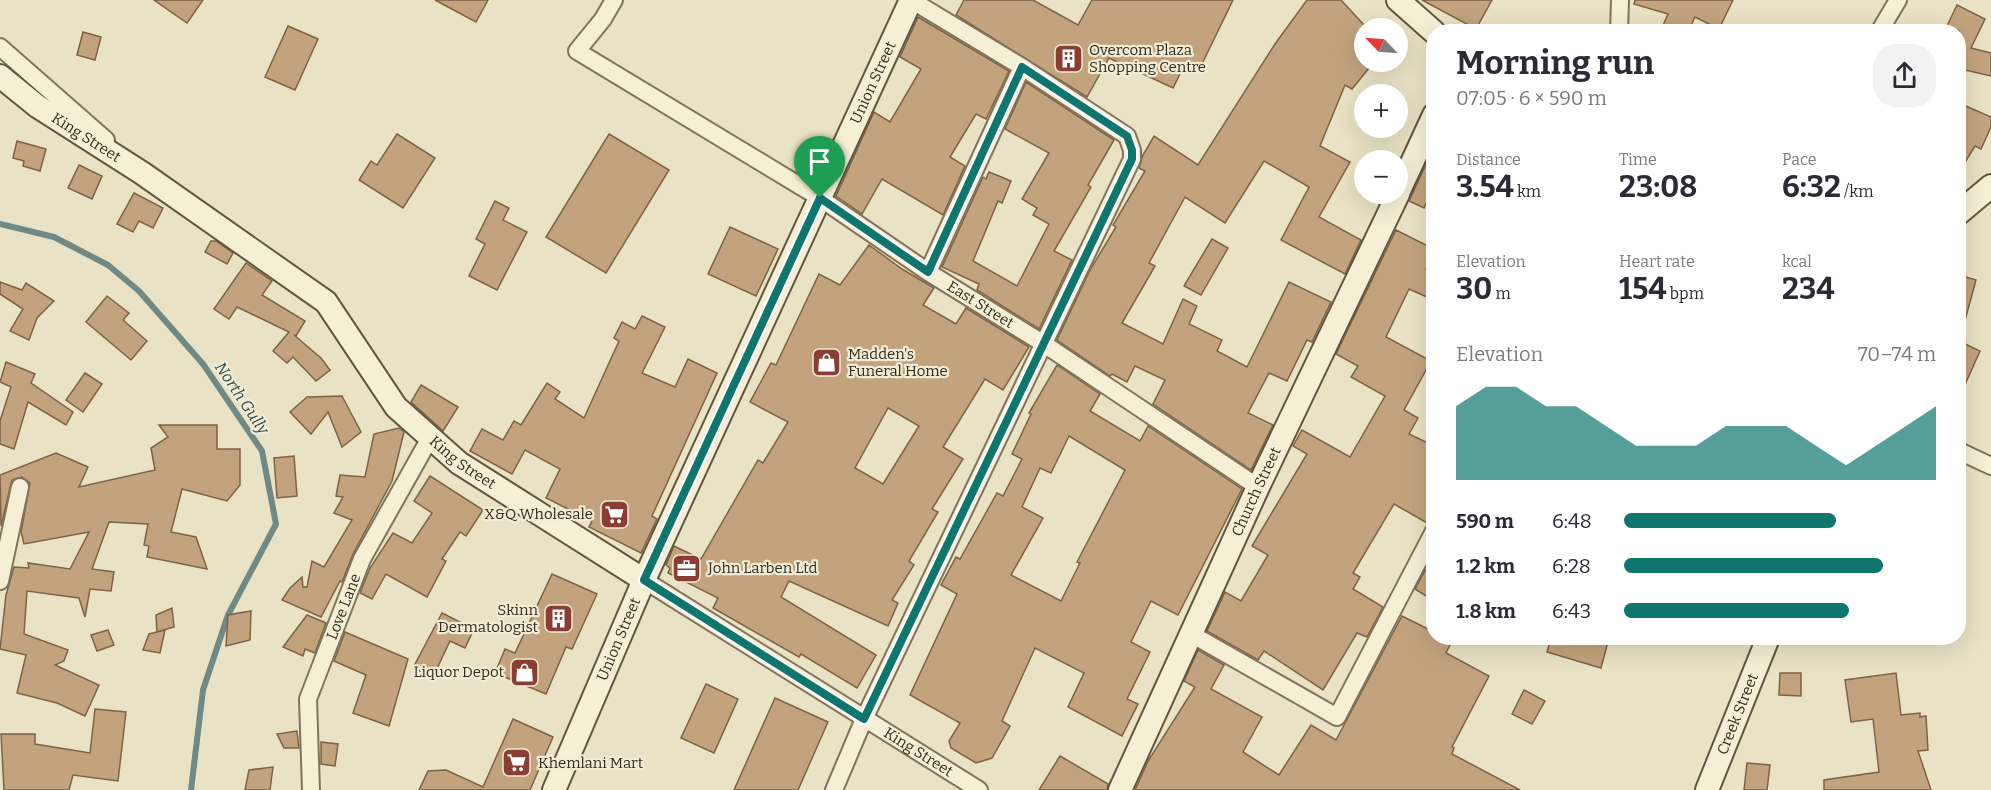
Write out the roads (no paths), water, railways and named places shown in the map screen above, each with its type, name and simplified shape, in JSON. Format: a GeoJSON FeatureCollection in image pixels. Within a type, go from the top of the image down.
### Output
{"type":"FeatureCollection","features":[{"type":"Feature","properties":{"kind":"street","name":"East Street"},"geometry":{"type":"LineString","coordinates":[[614,0],[603,19],[577,51],[820,198],[928,272],[1044,344],[1258,487]]}},
{"type":"Feature","properties":{"kind":"street"},"geometry":{"type":"LineString","coordinates":[[834,790],[864,719],[1132,159],[1132,150],[1127,136],[1022,67],[911,0]]}},
{"type":"Feature","properties":{"kind":"street","name":"Union Street"},"geometry":{"type":"LineString","coordinates":[[554,790],[644,580],[911,0]]}},
{"type":"Feature","properties":{"kind":"street"},"geometry":{"type":"LineString","coordinates":[[1398,0],[1426,25]]}},
{"type":"Feature","properties":{"kind":"street"},"geometry":{"type":"LineString","coordinates":[[1619,24],[1620,0]]}},
{"type":"Feature","properties":{"kind":"street"},"geometry":{"type":"LineString","coordinates":[[1884,24],[1898,0]]}},
{"type":"Feature","properties":{"kind":"street"},"geometry":{"type":"LineString","coordinates":[[0,47],[142,173]]}},
{"type":"Feature","properties":{"kind":"street"},"geometry":{"type":"LineString","coordinates":[[928,272],[1022,67]]}},
{"type":"Feature","properties":{"kind":"street","name":"King Street"},"geometry":{"type":"LineString","coordinates":[[0,76],[37,106],[142,173],[326,302],[396,407],[459,463],[979,790]]}},
{"type":"Feature","properties":{"kind":"street","name":"Church Street"},"geometry":{"type":"LineString","coordinates":[[1408,171],[1426,132]]}},
{"type":"Feature","properties":{"kind":"street"},"geometry":{"type":"LineString","coordinates":[[1966,207],[1991,186]]}},
{"type":"Feature","properties":{"kind":"street","name":"Church Street"},"geometry":{"type":"LineString","coordinates":[[1120,790],[1193,636],[1258,487],[1393,204]]}},
{"type":"Feature","properties":{"kind":"street","name":"Love Lane"},"geometry":{"type":"LineString","coordinates":[[311,790],[308,699],[362,559],[430,438]]}},
{"type":"Feature","properties":{"kind":"street"},"geometry":{"type":"LineString","coordinates":[[1966,454],[1991,466]]}},
{"type":"Feature","properties":{"kind":"street"},"geometry":{"type":"LineString","coordinates":[[0,581],[20,487]]}},
{"type":"Feature","properties":{"kind":"street"},"geometry":{"type":"LineString","coordinates":[[1193,636],[1337,717],[1426,546]]}},
{"type":"Feature","properties":{"kind":"street","name":"Creek Street"},"geometry":{"type":"LineString","coordinates":[[1707,790],[1765,645]]}},
{"type":"Feature","properties":{"kind":"waterway","name":"North Gully"},"geometry":{"type":"LineString","coordinates":[[0,224],[54,237],[108,265],[139,291],[203,364],[262,451],[276,524],[228,615],[203,690],[191,790]]}},
{"type":"Feature","properties":{"kind":"place","name":"Overcom Plaza Shopping Centre"},"geometry":{"type":"Point","coordinates":[1068,59]}},
{"type":"Feature","properties":{"kind":"place","name":"Madden's Funeral Home"},"geometry":{"type":"Point","coordinates":[827,363]}},
{"type":"Feature","properties":{"kind":"place","name":"X&Q Wholesale"},"geometry":{"type":"Point","coordinates":[614,514]}},
{"type":"Feature","properties":{"kind":"place","name":"John Larben Ltd"},"geometry":{"type":"Point","coordinates":[687,568]}},
{"type":"Feature","properties":{"kind":"place","name":"Skinn Dermatologist"},"geometry":{"type":"Point","coordinates":[559,619]}},
{"type":"Feature","properties":{"kind":"place","name":"Liquor Depot"},"geometry":{"type":"Point","coordinates":[525,672]}},
{"type":"Feature","properties":{"kind":"place","name":"Khemlani Mart"},"geometry":{"type":"Point","coordinates":[517,763]}}]}
